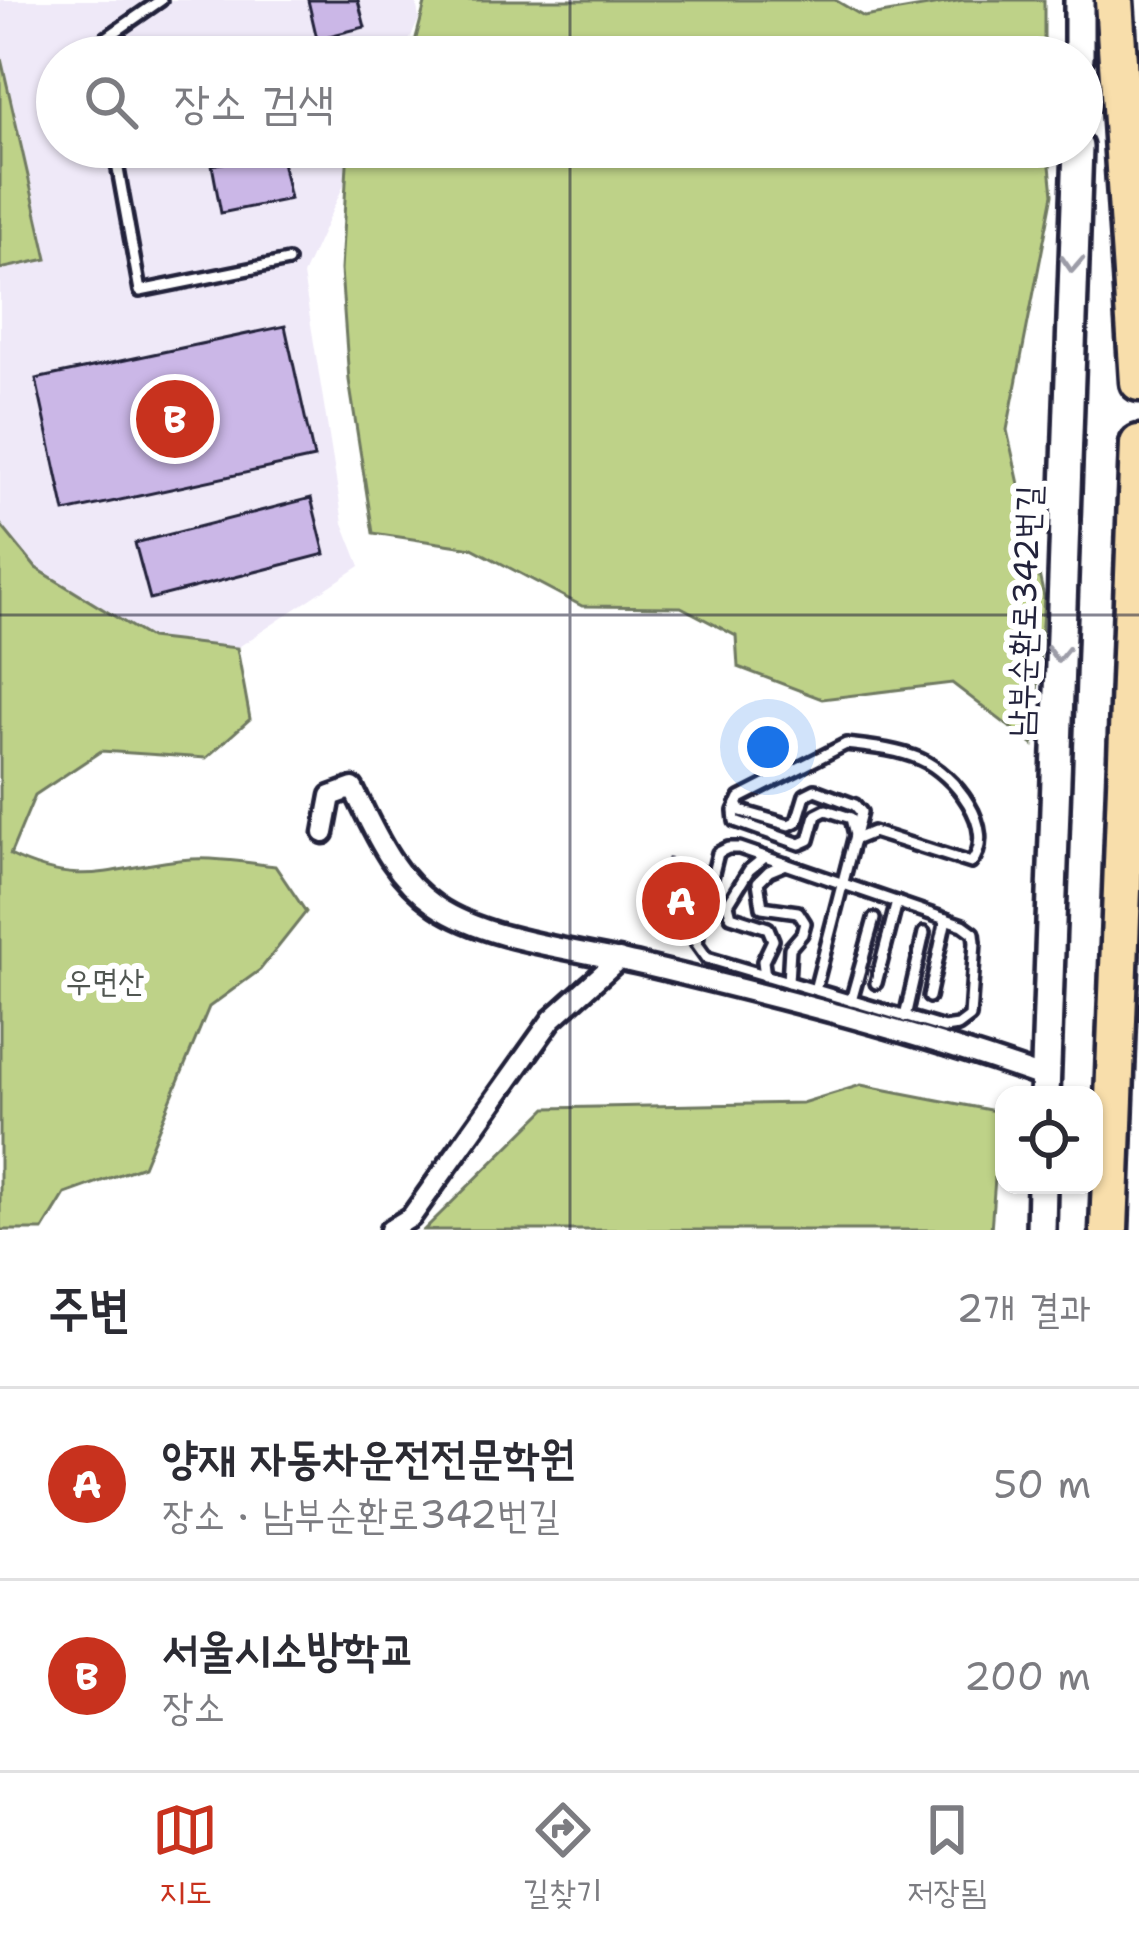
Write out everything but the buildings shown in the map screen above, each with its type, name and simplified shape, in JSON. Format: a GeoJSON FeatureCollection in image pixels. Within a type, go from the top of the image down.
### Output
{"type":"FeatureCollection","features":[{"type":"Feature","properties":{"kind":"highway"},"geometry":{"type":"LineString","coordinates":[[1114,0],[1139,382]]}},
{"type":"Feature","properties":{"kind":"highway"},"geometry":{"type":"LineString","coordinates":[[1109,1230],[1139,444]]}},
{"type":"Feature","properties":{"kind":"street"},"geometry":{"type":"LineString","coordinates":[[1079,0],[1079,36]]}},
{"type":"Feature","properties":{"kind":"street","name":"남부순환로342번길"},"geometry":{"type":"LineString","coordinates":[[324,833],[331,796],[353,788],[391,865],[436,906],[483,932],[619,959],[970,1051],[1045,1086],[1077,168]]}},
{"type":"Feature","properties":{"kind":"street"},"geometry":{"type":"LineString","coordinates":[[390,1230],[412,1217],[552,1019],[619,959]]}},
{"type":"Feature","properties":{"kind":"street"},"geometry":{"type":"LineString","coordinates":[[1041,1230],[1042,1194]]}},
{"type":"Feature","properties":{"kind":"lane"},"geometry":{"type":"LineString","coordinates":[[109,36],[160,0]]}},
{"type":"Feature","properties":{"kind":"lane"},"geometry":{"type":"LineString","coordinates":[[118,168],[140,291],[288,261]]}},
{"type":"Feature","properties":{"kind":"lane"},"geometry":{"type":"LineString","coordinates":[[846,744],[889,749],[943,772],[973,811],[981,832],[979,854],[971,863],[872,832],[856,839],[850,818],[826,810],[816,815],[809,840],[800,844],[739,825],[734,811],[759,784],[846,744]]}},
{"type":"Feature","properties":{"kind":"lane"},"geometry":{"type":"LineString","coordinates":[[737,804],[741,811],[789,825],[797,821],[805,795],[814,790],[855,805],[861,812],[815,990]]}},
{"type":"Feature","properties":{"kind":"lane"},"geometry":{"type":"LineString","coordinates":[[739,848],[844,884],[974,933],[970,1017],[958,1026],[944,1028],[707,958],[697,944],[718,853],[739,848]]}},
{"type":"Feature","properties":{"kind":"lane"},"geometry":{"type":"LineString","coordinates":[[765,857],[749,870],[728,904],[730,916],[768,928],[773,940],[763,961],[765,976]]}},
{"type":"Feature","properties":{"kind":"lane"},"geometry":{"type":"LineString","coordinates":[[786,864],[758,882],[757,897],[761,907],[798,913],[805,923],[790,948],[788,982]]}},
{"type":"Feature","properties":{"kind":"lane"},"geometry":{"type":"LineString","coordinates":[[876,983],[897,902]]}},
{"type":"Feature","properties":{"kind":"lane"},"geometry":{"type":"LineString","coordinates":[[851,1001],[874,919]]}},
{"type":"Feature","properties":{"kind":"lane"},"geometry":{"type":"LineString","coordinates":[[929,997],[946,919]]}},
{"type":"Feature","properties":{"kind":"lane"},"geometry":{"type":"LineString","coordinates":[[854,933],[869,938]]}},
{"type":"Feature","properties":{"kind":"lane"},"geometry":{"type":"LineString","coordinates":[[905,1017],[924,933]]}},
{"type":"Feature","properties":{"kind":"lane"},"geometry":{"type":"LineString","coordinates":[[906,950],[920,953]]}},
{"type":"Feature","properties":{"kind":"lane"},"geometry":{"type":"LineString","coordinates":[[880,966],[893,970]]}},
{"type":"Feature","properties":{"kind":"lane"},"geometry":{"type":"LineString","coordinates":[[931,980],[944,982]]}},
{"type":"Feature","properties":{"kind":"shaded area"},"geometry":{"type":"Polygon","coordinates":[[[0,0],[416,0],[419,19],[411,36],[36,36],[36,168],[351,168],[303,275],[343,523],[360,566],[237,648],[150,638],[36,568],[0,524],[0,0]]]}},
{"type":"Feature","properties":{"kind":"green space"},"geometry":{"type":"Polygon","coordinates":[[[426,0],[835,0],[864,17],[963,0],[1044,0],[1044,36],[417,36],[426,0]]]}},
{"type":"Feature","properties":{"kind":"green space"},"geometry":{"type":"Polygon","coordinates":[[[0,54],[47,259],[0,269],[0,54]]]}},
{"type":"Feature","properties":{"kind":"green space"},"geometry":{"type":"Polygon","coordinates":[[[347,168],[1050,168],[1053,194],[1007,430],[1044,597],[1033,745],[952,683],[822,699],[738,667],[736,636],[681,607],[582,606],[472,548],[373,533],[349,380],[341,270],[347,168]]]}},
{"type":"Feature","properties":{"kind":"green space","name":"우면산"},"geometry":{"type":"Polygon","coordinates":[[[0,524],[36,568],[150,638],[237,648],[250,719],[206,758],[101,751],[35,795],[10,855],[37,866],[81,874],[191,859],[275,866],[306,912],[260,970],[209,1007],[143,1166],[65,1194],[43,1230],[0,1230],[0,524]]]}},
{"type":"Feature","properties":{"kind":"green space"},"geometry":{"type":"Polygon","coordinates":[[[861,1085],[995,1111],[991,1230],[424,1230],[547,1108],[802,1103],[861,1085]]]}},
{"type":"Feature","properties":{"kind":"place","name":"서울시소방학교"},"geometry":{"type":"Point","coordinates":[175,419]}},
{"type":"Feature","properties":{"kind":"place","name":"양재 자동차운전전문학원"},"geometry":{"type":"Point","coordinates":[681,901]}}]}
